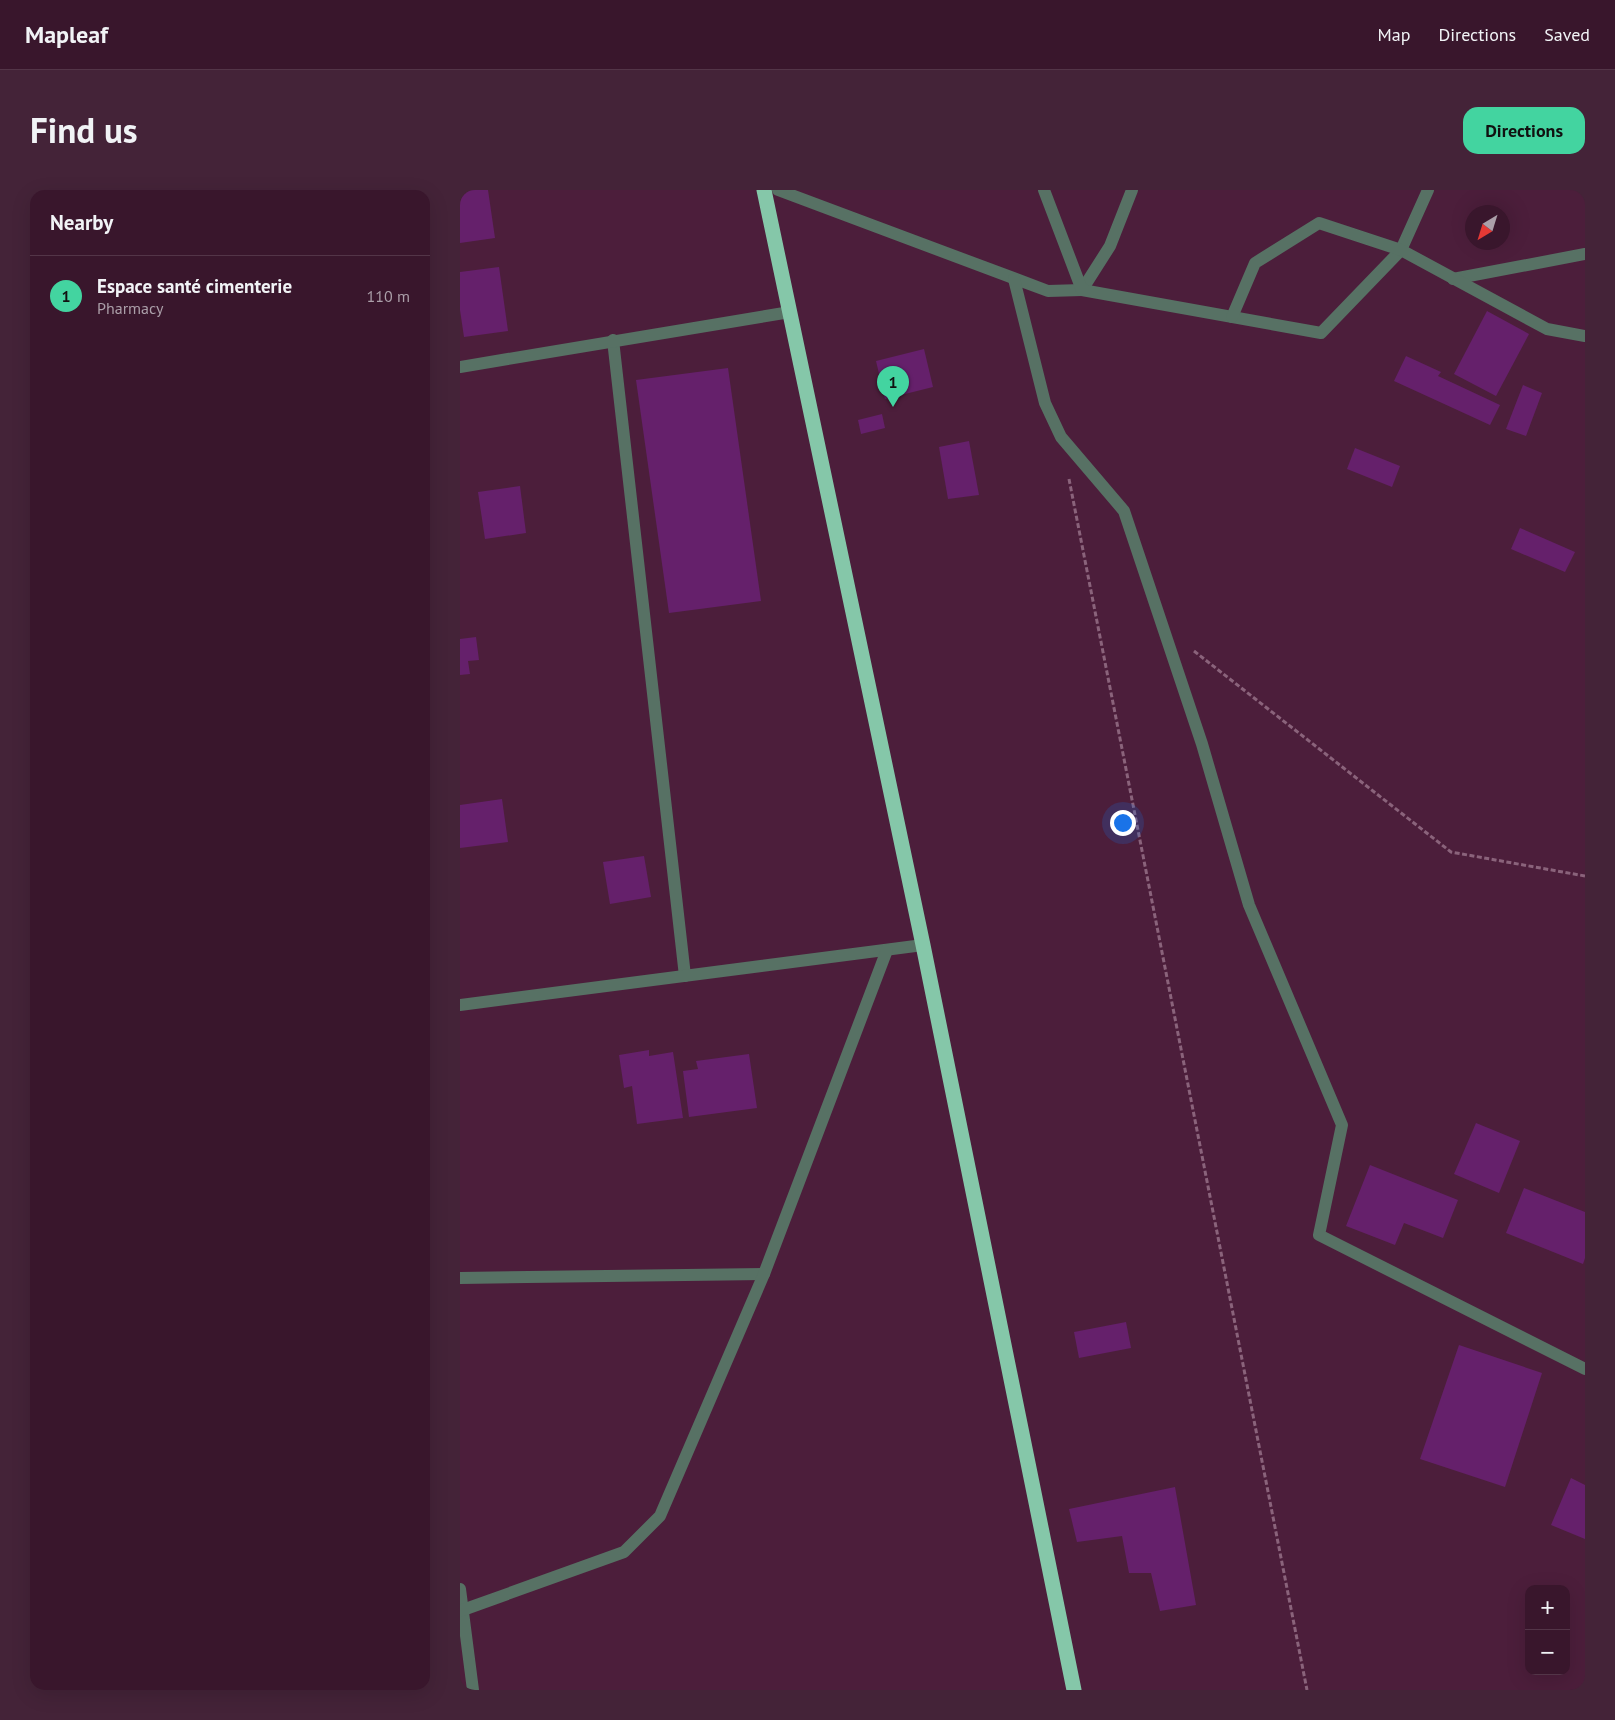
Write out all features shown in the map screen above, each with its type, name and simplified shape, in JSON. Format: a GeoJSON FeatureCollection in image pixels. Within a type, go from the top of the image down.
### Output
{"type":"FeatureCollection","features":[{"type":"Feature","properties":{"kind":"highway"},"geometry":{"type":"LineString","coordinates":[[764,190],[923,945],[1074,1690]]}},
{"type":"Feature","properties":{"kind":"street"},"geometry":{"type":"LineString","coordinates":[[778,190],[1048,292],[1082,290],[1321,333],[1401,250],[1428,190]]}},
{"type":"Feature","properties":{"kind":"street"},"geometry":{"type":"LineString","coordinates":[[1044,190],[1082,290]]}},
{"type":"Feature","properties":{"kind":"street"},"geometry":{"type":"LineString","coordinates":[[1082,290],[1110,246],[1132,190]]}},
{"type":"Feature","properties":{"kind":"street"},"geometry":{"type":"LineString","coordinates":[[1232,316],[1255,263],[1319,223],[1401,250],[1547,329],[1585,336]]}},
{"type":"Feature","properties":{"kind":"street"},"geometry":{"type":"LineString","coordinates":[[1453,279],[1585,254]]}},
{"type":"Feature","properties":{"kind":"street"},"geometry":{"type":"LineString","coordinates":[[1014,279],[1045,404],[1061,437],[1124,511],[1202,744],[1249,905],[1342,1125],[1319,1235],[1585,1369]]}},
{"type":"Feature","properties":{"kind":"street"},"geometry":{"type":"LineString","coordinates":[[460,367],[790,312]]}},
{"type":"Feature","properties":{"kind":"street"},"geometry":{"type":"LineString","coordinates":[[613,340],[685,976]]}},
{"type":"Feature","properties":{"kind":"street"},"geometry":{"type":"LineString","coordinates":[[460,1005],[923,945]]}},
{"type":"Feature","properties":{"kind":"street"},"geometry":{"type":"LineString","coordinates":[[461,1611],[624,1552],[660,1516],[764,1274],[887,950]]}},
{"type":"Feature","properties":{"kind":"street"},"geometry":{"type":"LineString","coordinates":[[460,1278],[764,1274]]}},
{"type":"Feature","properties":{"kind":"street"},"geometry":{"type":"LineString","coordinates":[[460,1588],[461,1611],[473,1690]]}},
{"type":"Feature","properties":{"kind":"path"},"geometry":{"type":"LineString","coordinates":[[1069,476],[1307,1690]]}},
{"type":"Feature","properties":{"kind":"path"},"geometry":{"type":"LineString","coordinates":[[1164,628],[1451,852],[1585,876]]}},
{"type":"Feature","properties":{"kind":"building"},"geometry":{"type":"Polygon","coordinates":[[[460,190],[488,190],[495,238],[460,243],[460,190]]]}},
{"type":"Feature","properties":{"kind":"building"},"geometry":{"type":"Polygon","coordinates":[[[499,267],[508,331],[464,337],[460,310],[460,272],[499,267]]]}},
{"type":"Feature","properties":{"kind":"building"},"geometry":{"type":"Polygon","coordinates":[[[1487,311],[1529,334],[1496,396],[1454,374],[1487,311]]]}},
{"type":"Feature","properties":{"kind":"building"},"geometry":{"type":"Polygon","coordinates":[[[924,349],[933,387],[885,399],[876,361],[924,349]]]}},
{"type":"Feature","properties":{"kind":"building"},"geometry":{"type":"Polygon","coordinates":[[[1406,356],[1441,372],[1438,376],[1500,405],[1490,425],[1394,381],[1406,356]]]}},
{"type":"Feature","properties":{"kind":"building"},"geometry":{"type":"Polygon","coordinates":[[[728,368],[761,601],[669,613],[636,380],[728,368]]]}},
{"type":"Feature","properties":{"kind":"building"},"geometry":{"type":"Polygon","coordinates":[[[1523,385],[1542,393],[1526,436],[1506,429],[1523,385]]]}},
{"type":"Feature","properties":{"kind":"building"},"geometry":{"type":"Polygon","coordinates":[[[882,414],[885,428],[861,434],[858,420],[882,414]]]}},
{"type":"Feature","properties":{"kind":"building"},"geometry":{"type":"Polygon","coordinates":[[[969,441],[979,495],[948,499],[939,447],[969,441]]]}},
{"type":"Feature","properties":{"kind":"building"},"geometry":{"type":"Polygon","coordinates":[[[1355,448],[1400,466],[1392,487],[1347,469],[1355,448]]]}},
{"type":"Feature","properties":{"kind":"building"},"geometry":{"type":"Polygon","coordinates":[[[520,486],[526,533],[485,539],[478,492],[520,486]]]}},
{"type":"Feature","properties":{"kind":"building"},"geometry":{"type":"Polygon","coordinates":[[[1520,528],[1575,552],[1565,572],[1511,549],[1520,528]]]}},
{"type":"Feature","properties":{"kind":"building"},"geometry":{"type":"Polygon","coordinates":[[[476,637],[479,660],[468,661],[470,674],[460,675],[460,639],[476,637]]]}},
{"type":"Feature","properties":{"kind":"building"},"geometry":{"type":"Polygon","coordinates":[[[502,799],[508,842],[460,848],[460,805],[502,799]]]}},
{"type":"Feature","properties":{"kind":"building"},"geometry":{"type":"Polygon","coordinates":[[[644,856],[651,897],[610,904],[603,862],[644,856]]]}},
{"type":"Feature","properties":{"kind":"building"},"geometry":{"type":"Polygon","coordinates":[[[649,1050],[649,1056],[673,1052],[683,1118],[637,1124],[632,1086],[624,1088],[619,1055],[649,1050]]]}},
{"type":"Feature","properties":{"kind":"building"},"geometry":{"type":"Polygon","coordinates":[[[749,1054],[757,1108],[689,1117],[683,1071],[698,1069],[696,1061],[749,1054]]]}},
{"type":"Feature","properties":{"kind":"building"},"geometry":{"type":"Polygon","coordinates":[[[1476,1123],[1520,1141],[1499,1193],[1454,1174],[1476,1123]]]}},
{"type":"Feature","properties":{"kind":"building"},"geometry":{"type":"Polygon","coordinates":[[[1370,1165],[1458,1200],[1443,1238],[1404,1223],[1395,1245],[1346,1226],[1370,1165]]]}},
{"type":"Feature","properties":{"kind":"building"},"geometry":{"type":"Polygon","coordinates":[[[1524,1188],[1585,1212],[1585,1258],[1583,1264],[1506,1233],[1524,1188]]]}},
{"type":"Feature","properties":{"kind":"building"},"geometry":{"type":"Polygon","coordinates":[[[1126,1322],[1131,1348],[1079,1358],[1074,1332],[1126,1322]]]}},
{"type":"Feature","properties":{"kind":"building"},"geometry":{"type":"Polygon","coordinates":[[[1459,1345],[1542,1373],[1505,1487],[1420,1459],[1459,1345]]]}},
{"type":"Feature","properties":{"kind":"building"},"geometry":{"type":"Polygon","coordinates":[[[1571,1478],[1585,1485],[1585,1539],[1551,1525],[1571,1478]]]}},
{"type":"Feature","properties":{"kind":"building"},"geometry":{"type":"Polygon","coordinates":[[[1175,1487],[1196,1605],[1160,1611],[1151,1573],[1129,1573],[1122,1536],[1077,1542],[1069,1509],[1175,1487]]]}},
{"type":"Feature","properties":{"kind":"place","name":"Espace santé cimenterie"},"geometry":{"type":"Point","coordinates":[893,407]}}]}
